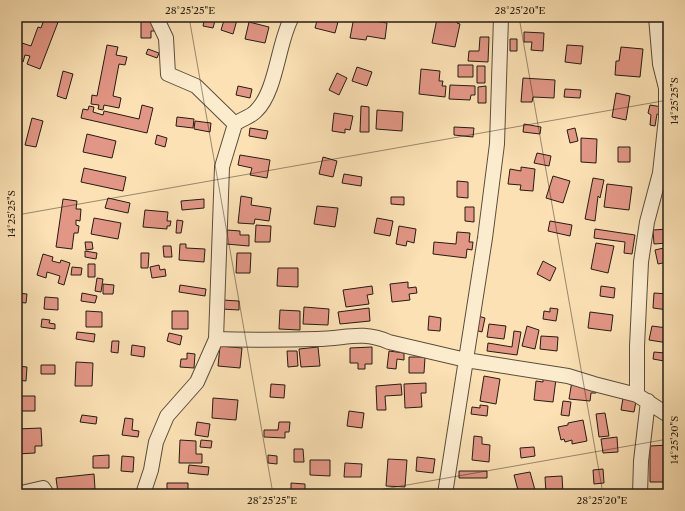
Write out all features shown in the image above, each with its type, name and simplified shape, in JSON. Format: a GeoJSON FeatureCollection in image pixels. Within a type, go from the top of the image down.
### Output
{"type":"FeatureCollection","features":[{"type":"Feature","properties":{"kind":"street"},"geometry":{"type":"LineString","coordinates":[[156,17],[166,38],[168,74],[196,86],[235,124]]}},
{"type":"Feature","properties":{"kind":"street"},"geometry":{"type":"LineString","coordinates":[[143,494],[151,470],[156,442],[167,416],[197,382],[216,339],[222,167],[235,124],[256,112],[263,101],[277,67],[288,24],[292,17]]}},
{"type":"Feature","properties":{"kind":"street"},"geometry":{"type":"LineString","coordinates":[[445,494],[485,238],[497,144],[501,17]]}},
{"type":"Feature","properties":{"kind":"street"},"geometry":{"type":"LineString","coordinates":[[640,494],[643,398],[637,346],[641,262],[647,222],[660,173],[666,118],[666,88],[660,64],[656,17]]}},
{"type":"Feature","properties":{"kind":"street"},"geometry":{"type":"LineString","coordinates":[[216,339],[325,339],[353,335],[378,338],[389,342],[466,360],[568,376],[643,398],[668,415]]}},
{"type":"Feature","properties":{"kind":"street"},"geometry":{"type":"LineString","coordinates":[[17,494],[43,488],[48,494]]}},
{"type":"Feature","properties":{"kind":"building"},"geometry":{"type":"Polygon","coordinates":[[[22,17],[34,17],[33,21],[22,17]]]}},
{"type":"Feature","properties":{"kind":"building"},"geometry":{"type":"Polygon","coordinates":[[[45,17],[60,17],[40,69],[27,64],[30,56],[25,55],[23,62],[17,59],[17,56],[22,43],[31,46],[38,27],[41,28],[45,17]]]}},
{"type":"Feature","properties":{"kind":"building"},"geometry":{"type":"Polygon","coordinates":[[[205,17],[216,17],[213,28],[203,26],[205,17]]]}},
{"type":"Feature","properties":{"kind":"building"},"geometry":{"type":"Polygon","coordinates":[[[225,17],[237,20],[233,34],[221,30],[225,17]]]}},
{"type":"Feature","properties":{"kind":"building"},"geometry":{"type":"Polygon","coordinates":[[[318,17],[339,18],[335,33],[315,28],[318,17]]]}},
{"type":"Feature","properties":{"kind":"building"},"geometry":{"type":"Polygon","coordinates":[[[354,17],[370,17],[369,20],[387,23],[385,39],[367,36],[366,40],[350,38],[354,17]]]}},
{"type":"Feature","properties":{"kind":"building"},"geometry":{"type":"Polygon","coordinates":[[[437,19],[451,22],[453,19],[458,20],[457,23],[460,24],[455,47],[432,43],[437,19]]]}},
{"type":"Feature","properties":{"kind":"building"},"geometry":{"type":"Polygon","coordinates":[[[141,21],[157,21],[157,31],[151,31],[151,38],[141,38],[141,21]]]}},
{"type":"Feature","properties":{"kind":"building"},"geometry":{"type":"Polygon","coordinates":[[[249,22],[269,27],[265,43],[245,39],[249,22]]]}},
{"type":"Feature","properties":{"kind":"building"},"geometry":{"type":"Polygon","coordinates":[[[524,32],[544,33],[543,51],[531,50],[532,42],[524,42],[524,32]]]}},
{"type":"Feature","properties":{"kind":"building"},"geometry":{"type":"Polygon","coordinates":[[[480,37],[489,37],[488,62],[468,61],[469,51],[479,51],[480,37]]]}},
{"type":"Feature","properties":{"kind":"building"},"geometry":{"type":"Polygon","coordinates":[[[510,39],[517,39],[517,51],[510,51],[510,39]]]}},
{"type":"Feature","properties":{"kind":"building"},"geometry":{"type":"Polygon","coordinates":[[[107,45],[118,47],[116,55],[127,57],[125,65],[119,64],[113,96],[121,98],[119,108],[104,105],[103,110],[98,109],[99,105],[91,104],[92,95],[97,96],[107,45]]]}},
{"type":"Feature","properties":{"kind":"building"},"geometry":{"type":"Polygon","coordinates":[[[567,45],[583,46],[581,64],[565,62],[567,45]]]}},
{"type":"Feature","properties":{"kind":"building"},"geometry":{"type":"Polygon","coordinates":[[[621,47],[643,49],[640,77],[615,75],[616,61],[619,61],[621,47]]]}},
{"type":"Feature","properties":{"kind":"building"},"geometry":{"type":"Polygon","coordinates":[[[148,49],[159,53],[157,58],[146,54],[148,49]]]}},
{"type":"Feature","properties":{"kind":"building"},"geometry":{"type":"Polygon","coordinates":[[[458,65],[473,65],[473,77],[458,77],[458,65]]]}},
{"type":"Feature","properties":{"kind":"building"},"geometry":{"type":"Polygon","coordinates":[[[477,66],[485,66],[485,83],[477,83],[477,66]]]}},
{"type":"Feature","properties":{"kind":"building"},"geometry":{"type":"Polygon","coordinates":[[[357,67],[372,72],[367,86],[352,81],[357,67]]]}},
{"type":"Feature","properties":{"kind":"building"},"geometry":{"type":"Polygon","coordinates":[[[421,69],[440,71],[439,81],[443,81],[442,86],[446,86],[445,97],[419,94],[421,69]]]}},
{"type":"Feature","properties":{"kind":"building"},"geometry":{"type":"Polygon","coordinates":[[[63,71],[73,74],[66,99],[57,96],[63,71]]]}},
{"type":"Feature","properties":{"kind":"building"},"geometry":{"type":"Polygon","coordinates":[[[337,73],[347,78],[339,95],[329,90],[337,73]]]}},
{"type":"Feature","properties":{"kind":"building"},"geometry":{"type":"Polygon","coordinates":[[[523,78],[555,80],[554,98],[533,97],[532,102],[521,102],[523,78]]]}},
{"type":"Feature","properties":{"kind":"building"},"geometry":{"type":"Polygon","coordinates":[[[450,85],[475,86],[475,95],[471,95],[470,100],[449,99],[450,85]]]}},
{"type":"Feature","properties":{"kind":"building"},"geometry":{"type":"Polygon","coordinates":[[[238,86],[252,89],[250,98],[236,95],[238,86]]]}},
{"type":"Feature","properties":{"kind":"building"},"geometry":{"type":"Polygon","coordinates":[[[486,86],[486,103],[478,103],[478,87],[486,86]]]}},
{"type":"Feature","properties":{"kind":"building"},"geometry":{"type":"Polygon","coordinates":[[[565,89],[581,90],[580,98],[564,97],[565,89]]]}},
{"type":"Feature","properties":{"kind":"building"},"geometry":{"type":"Polygon","coordinates":[[[616,93],[630,96],[626,120],[612,117],[616,93]]]}},
{"type":"Feature","properties":{"kind":"building"},"geometry":{"type":"Polygon","coordinates":[[[142,105],[153,108],[147,133],[81,118],[83,109],[88,110],[89,106],[94,107],[93,112],[103,115],[104,111],[139,119],[142,105]]]}},
{"type":"Feature","properties":{"kind":"building"},"geometry":{"type":"Polygon","coordinates":[[[650,105],[662,107],[661,115],[657,114],[655,126],[650,125],[651,115],[648,113],[650,105]]]}},
{"type":"Feature","properties":{"kind":"building"},"geometry":{"type":"Polygon","coordinates":[[[361,106],[369,107],[369,132],[360,132],[361,106]]]}},
{"type":"Feature","properties":{"kind":"building"},"geometry":{"type":"Polygon","coordinates":[[[377,110],[403,112],[402,131],[376,129],[377,110]]]}},
{"type":"Feature","properties":{"kind":"building"},"geometry":{"type":"Polygon","coordinates":[[[334,113],[353,116],[350,130],[345,129],[345,133],[332,131],[334,113]]]}},
{"type":"Feature","properties":{"kind":"building"},"geometry":{"type":"Polygon","coordinates":[[[177,117],[194,119],[193,128],[176,126],[177,117]]]}},
{"type":"Feature","properties":{"kind":"building"},"geometry":{"type":"Polygon","coordinates":[[[32,118],[43,121],[36,147],[25,145],[32,118]]]}},
{"type":"Feature","properties":{"kind":"building"},"geometry":{"type":"Polygon","coordinates":[[[195,121],[211,123],[210,132],[194,129],[195,121]]]}},
{"type":"Feature","properties":{"kind":"building"},"geometry":{"type":"Polygon","coordinates":[[[524,124],[541,127],[540,134],[523,132],[524,124]]]}},
{"type":"Feature","properties":{"kind":"building"},"geometry":{"type":"Polygon","coordinates":[[[454,127],[474,128],[473,137],[454,135],[454,127]]]}},
{"type":"Feature","properties":{"kind":"building"},"geometry":{"type":"Polygon","coordinates":[[[250,128],[268,131],[266,139],[249,136],[250,128]]]}},
{"type":"Feature","properties":{"kind":"building"},"geometry":{"type":"Polygon","coordinates":[[[575,128],[578,141],[570,143],[567,130],[575,128]]]}},
{"type":"Feature","properties":{"kind":"building"},"geometry":{"type":"Polygon","coordinates":[[[87,134],[116,141],[112,158],[83,152],[87,134]]]}},
{"type":"Feature","properties":{"kind":"building"},"geometry":{"type":"Polygon","coordinates":[[[157,135],[167,138],[165,147],[155,144],[157,135]]]}},
{"type":"Feature","properties":{"kind":"building"},"geometry":{"type":"Polygon","coordinates":[[[581,138],[597,139],[596,163],[581,162],[581,138]]]}},
{"type":"Feature","properties":{"kind":"building"},"geometry":{"type":"Polygon","coordinates":[[[618,147],[630,147],[630,162],[618,162],[618,147]]]}},
{"type":"Feature","properties":{"kind":"building"},"geometry":{"type":"Polygon","coordinates":[[[537,153],[551,156],[549,166],[534,163],[537,153]]]}},
{"type":"Feature","properties":{"kind":"building"},"geometry":{"type":"Polygon","coordinates":[[[240,155],[270,160],[267,178],[250,175],[252,168],[238,165],[240,155]]]}},
{"type":"Feature","properties":{"kind":"building"},"geometry":{"type":"Polygon","coordinates":[[[323,157],[337,161],[333,177],[319,174],[323,157]]]}},
{"type":"Feature","properties":{"kind":"building"},"geometry":{"type":"Polygon","coordinates":[[[521,167],[535,169],[533,191],[520,190],[521,185],[508,184],[510,169],[521,171],[521,167]]]}},
{"type":"Feature","properties":{"kind":"building"},"geometry":{"type":"Polygon","coordinates":[[[84,168],[126,177],[123,191],[81,182],[84,168]]]}},
{"type":"Feature","properties":{"kind":"building"},"geometry":{"type":"Polygon","coordinates":[[[344,174],[362,177],[361,186],[342,183],[344,174]]]}},
{"type":"Feature","properties":{"kind":"building"},"geometry":{"type":"Polygon","coordinates":[[[553,176],[570,181],[563,203],[546,198],[553,176]]]}},
{"type":"Feature","properties":{"kind":"building"},"geometry":{"type":"Polygon","coordinates":[[[593,178],[604,180],[600,198],[598,196],[595,221],[585,219],[593,178]]]}},
{"type":"Feature","properties":{"kind":"building"},"geometry":{"type":"Polygon","coordinates":[[[457,181],[468,182],[468,198],[457,197],[457,181]]]}},
{"type":"Feature","properties":{"kind":"building"},"geometry":{"type":"Polygon","coordinates":[[[607,184],[632,187],[629,210],[604,207],[607,184]]]}},
{"type":"Feature","properties":{"kind":"building"},"geometry":{"type":"Polygon","coordinates":[[[241,196],[252,198],[251,205],[271,208],[269,221],[255,219],[254,224],[238,223],[241,196]]]}},
{"type":"Feature","properties":{"kind":"building"},"geometry":{"type":"Polygon","coordinates":[[[391,197],[404,197],[404,205],[391,204],[391,197]]]}},
{"type":"Feature","properties":{"kind":"building"},"geometry":{"type":"Polygon","coordinates":[[[108,198],[130,203],[128,213],[105,208],[108,198]]]}},
{"type":"Feature","properties":{"kind":"building"},"geometry":{"type":"Polygon","coordinates":[[[63,199],[77,201],[76,209],[81,209],[80,221],[76,220],[76,225],[79,226],[78,233],[74,233],[72,249],[56,247],[63,199]]]}},
{"type":"Feature","properties":{"kind":"building"},"geometry":{"type":"Polygon","coordinates":[[[204,199],[204,208],[182,210],[181,201],[204,199]]]}},
{"type":"Feature","properties":{"kind":"building"},"geometry":{"type":"Polygon","coordinates":[[[317,206],[338,208],[335,227],[314,224],[317,206]]]}},
{"type":"Feature","properties":{"kind":"building"},"geometry":{"type":"Polygon","coordinates":[[[465,207],[474,207],[474,222],[465,221],[465,207]]]}},
{"type":"Feature","properties":{"kind":"building"},"geometry":{"type":"Polygon","coordinates":[[[145,210],[168,212],[167,221],[171,221],[170,226],[167,226],[167,229],[143,227],[145,210]]]}},
{"type":"Feature","properties":{"kind":"building"},"geometry":{"type":"Polygon","coordinates":[[[94,218],[121,223],[118,239],[91,234],[94,218]]]}},
{"type":"Feature","properties":{"kind":"building"},"geometry":{"type":"Polygon","coordinates":[[[377,218],[393,221],[390,236],[374,233],[377,218]]]}},
{"type":"Feature","properties":{"kind":"building"},"geometry":{"type":"Polygon","coordinates":[[[177,220],[183,221],[181,233],[176,233],[177,220]]]}},
{"type":"Feature","properties":{"kind":"building"},"geometry":{"type":"Polygon","coordinates":[[[550,221],[572,225],[570,236],[548,231],[550,221]]]}},
{"type":"Feature","properties":{"kind":"building"},"geometry":{"type":"Polygon","coordinates":[[[256,225],[271,226],[270,242],[255,242],[256,225]]]}},
{"type":"Feature","properties":{"kind":"building"},"geometry":{"type":"Polygon","coordinates":[[[399,226],[416,229],[414,243],[407,241],[406,246],[396,244],[399,226]]]}},
{"type":"Feature","properties":{"kind":"building"},"geometry":{"type":"Polygon","coordinates":[[[595,229],[635,235],[632,254],[624,253],[625,242],[594,238],[595,229]]]}},
{"type":"Feature","properties":{"kind":"building"},"geometry":{"type":"Polygon","coordinates":[[[668,229],[668,243],[654,244],[653,230],[668,229]]]}},
{"type":"Feature","properties":{"kind":"building"},"geometry":{"type":"Polygon","coordinates":[[[227,230],[240,231],[240,235],[249,235],[249,246],[226,244],[227,230]]]}},
{"type":"Feature","properties":{"kind":"building"},"geometry":{"type":"Polygon","coordinates":[[[457,232],[470,233],[469,242],[473,242],[472,250],[467,249],[466,258],[433,254],[434,242],[456,244],[457,232]]]}},
{"type":"Feature","properties":{"kind":"building"},"geometry":{"type":"Polygon","coordinates":[[[85,242],[92,242],[93,249],[86,250],[85,242]]]}},
{"type":"Feature","properties":{"kind":"building"},"geometry":{"type":"Polygon","coordinates":[[[596,243],[614,246],[608,273],[591,269],[596,243]]]}},
{"type":"Feature","properties":{"kind":"building"},"geometry":{"type":"Polygon","coordinates":[[[180,244],[186,244],[186,248],[205,249],[204,262],[179,260],[180,244]]]}},
{"type":"Feature","properties":{"kind":"building"},"geometry":{"type":"Polygon","coordinates":[[[163,246],[171,246],[172,257],[164,257],[163,246]]]}},
{"type":"Feature","properties":{"kind":"building"},"geometry":{"type":"Polygon","coordinates":[[[668,247],[668,262],[658,264],[655,250],[668,247]]]}},
{"type":"Feature","properties":{"kind":"building"},"geometry":{"type":"Polygon","coordinates":[[[85,251],[97,253],[96,259],[85,257],[85,251]]]}},
{"type":"Feature","properties":{"kind":"building"},"geometry":{"type":"Polygon","coordinates":[[[141,253],[149,253],[148,268],[141,268],[141,253]]]}},
{"type":"Feature","properties":{"kind":"building"},"geometry":{"type":"Polygon","coordinates":[[[237,253],[251,253],[250,273],[236,273],[237,253]]]}},
{"type":"Feature","properties":{"kind":"building"},"geometry":{"type":"Polygon","coordinates":[[[43,254],[53,257],[52,261],[60,263],[61,260],[70,263],[64,285],[58,283],[60,276],[47,272],[46,278],[37,275],[43,254]]]}},
{"type":"Feature","properties":{"kind":"building"},"geometry":{"type":"Polygon","coordinates":[[[543,261],[556,268],[550,281],[537,274],[543,261]]]}},
{"type":"Feature","properties":{"kind":"building"},"geometry":{"type":"Polygon","coordinates":[[[88,264],[95,264],[95,277],[88,277],[88,264]]]}},
{"type":"Feature","properties":{"kind":"building"},"geometry":{"type":"Polygon","coordinates":[[[159,265],[160,270],[165,269],[166,276],[152,278],[150,267],[159,265]]]}},
{"type":"Feature","properties":{"kind":"building"},"geometry":{"type":"Polygon","coordinates":[[[72,267],[82,268],[81,275],[71,275],[72,267]]]}},
{"type":"Feature","properties":{"kind":"building"},"geometry":{"type":"Polygon","coordinates":[[[278,268],[298,268],[298,287],[277,286],[278,268]]]}},
{"type":"Feature","properties":{"kind":"building"},"geometry":{"type":"Polygon","coordinates":[[[97,278],[103,279],[101,292],[95,291],[97,278]]]}},
{"type":"Feature","properties":{"kind":"building"},"geometry":{"type":"Polygon","coordinates":[[[408,282],[408,288],[416,287],[417,293],[409,294],[410,300],[392,302],[390,284],[408,282]]]}},
{"type":"Feature","properties":{"kind":"building"},"geometry":{"type":"Polygon","coordinates":[[[103,284],[114,285],[113,294],[103,294],[103,284]]]}},
{"type":"Feature","properties":{"kind":"building"},"geometry":{"type":"Polygon","coordinates":[[[180,285],[206,289],[205,296],[179,292],[180,285]]]}},
{"type":"Feature","properties":{"kind":"building"},"geometry":{"type":"Polygon","coordinates":[[[372,286],[373,294],[367,295],[369,304],[346,307],[343,290],[372,286]]]}},
{"type":"Feature","properties":{"kind":"building"},"geometry":{"type":"Polygon","coordinates":[[[601,286],[615,288],[614,298],[600,296],[601,286]]]}},
{"type":"Feature","properties":{"kind":"building"},"geometry":{"type":"Polygon","coordinates":[[[17,293],[27,294],[26,303],[17,302],[17,293]]]}},
{"type":"Feature","properties":{"kind":"building"},"geometry":{"type":"Polygon","coordinates":[[[82,293],[97,296],[95,303],[81,301],[82,293]]]}},
{"type":"Feature","properties":{"kind":"building"},"geometry":{"type":"Polygon","coordinates":[[[654,293],[668,294],[668,310],[653,308],[654,293]]]}},
{"type":"Feature","properties":{"kind":"building"},"geometry":{"type":"Polygon","coordinates":[[[45,297],[58,298],[58,310],[44,309],[45,297]]]}},
{"type":"Feature","properties":{"kind":"building"},"geometry":{"type":"Polygon","coordinates":[[[222,300],[239,301],[239,310],[221,309],[222,300]]]}},
{"type":"Feature","properties":{"kind":"building"},"geometry":{"type":"Polygon","coordinates":[[[304,307],[329,309],[328,325],[303,324],[304,307]]]}},
{"type":"Feature","properties":{"kind":"building"},"geometry":{"type":"Polygon","coordinates":[[[369,308],[370,321],[340,324],[338,312],[369,308]]]}},
{"type":"Feature","properties":{"kind":"building"},"geometry":{"type":"Polygon","coordinates":[[[550,308],[558,309],[556,321],[543,319],[544,311],[550,312],[550,308]]]}},
{"type":"Feature","properties":{"kind":"building"},"geometry":{"type":"Polygon","coordinates":[[[280,310],[300,311],[300,330],[279,329],[280,310]]]}},
{"type":"Feature","properties":{"kind":"building"},"geometry":{"type":"Polygon","coordinates":[[[86,311],[102,312],[102,327],[86,327],[86,311]]]}},
{"type":"Feature","properties":{"kind":"building"},"geometry":{"type":"Polygon","coordinates":[[[172,311],[188,311],[188,329],[172,329],[172,311]]]}},
{"type":"Feature","properties":{"kind":"building"},"geometry":{"type":"Polygon","coordinates":[[[590,312],[613,315],[611,331],[588,328],[590,312]]]}},
{"type":"Feature","properties":{"kind":"building"},"geometry":{"type":"Polygon","coordinates":[[[429,316],[441,318],[440,331],[428,330],[429,316]]]}},
{"type":"Feature","properties":{"kind":"building"},"geometry":{"type":"Polygon","coordinates":[[[478,316],[485,318],[482,332],[475,330],[478,316]]]}},
{"type":"Feature","properties":{"kind":"building"},"geometry":{"type":"Polygon","coordinates":[[[42,319],[50,320],[49,323],[55,324],[55,329],[41,327],[42,319]]]}},
{"type":"Feature","properties":{"kind":"building"},"geometry":{"type":"Polygon","coordinates":[[[668,323],[668,343],[649,340],[652,326],[667,328],[668,323]]]}},
{"type":"Feature","properties":{"kind":"building"},"geometry":{"type":"Polygon","coordinates":[[[489,324],[506,326],[504,339],[487,337],[489,324]]]}},
{"type":"Feature","properties":{"kind":"building"},"geometry":{"type":"Polygon","coordinates":[[[527,326],[539,330],[535,349],[522,346],[527,326]]]}},
{"type":"Feature","properties":{"kind":"building"},"geometry":{"type":"Polygon","coordinates":[[[514,331],[521,332],[517,355],[487,351],[488,343],[512,347],[514,331]]]}},
{"type":"Feature","properties":{"kind":"building"},"geometry":{"type":"Polygon","coordinates":[[[77,332],[95,334],[94,342],[76,339],[77,332]]]}},
{"type":"Feature","properties":{"kind":"building"},"geometry":{"type":"Polygon","coordinates":[[[169,333],[182,336],[180,345],[167,341],[169,333]]]}},
{"type":"Feature","properties":{"kind":"building"},"geometry":{"type":"Polygon","coordinates":[[[541,336],[558,337],[557,351],[540,349],[541,336]]]}},
{"type":"Feature","properties":{"kind":"building"},"geometry":{"type":"Polygon","coordinates":[[[112,341],[119,341],[118,353],[111,352],[112,341]]]}},
{"type":"Feature","properties":{"kind":"building"},"geometry":{"type":"Polygon","coordinates":[[[132,345],[145,347],[144,357],[131,355],[132,345]]]}},
{"type":"Feature","properties":{"kind":"building"},"geometry":{"type":"Polygon","coordinates":[[[220,346],[242,348],[240,368],[218,366],[220,346]]]}},
{"type":"Feature","properties":{"kind":"building"},"geometry":{"type":"Polygon","coordinates":[[[318,347],[320,366],[301,367],[299,349],[318,347]]]}},
{"type":"Feature","properties":{"kind":"building"},"geometry":{"type":"Polygon","coordinates":[[[372,347],[372,364],[365,364],[365,369],[358,369],[358,363],[350,363],[350,348],[372,347]]]}},
{"type":"Feature","properties":{"kind":"building"},"geometry":{"type":"Polygon","coordinates":[[[287,351],[297,351],[298,366],[288,367],[287,351]]]}},
{"type":"Feature","properties":{"kind":"building"},"geometry":{"type":"Polygon","coordinates":[[[389,351],[404,353],[404,360],[397,359],[396,369],[387,368],[389,351]]]}},
{"type":"Feature","properties":{"kind":"building"},"geometry":{"type":"Polygon","coordinates":[[[654,352],[665,353],[664,361],[653,359],[654,352]]]}},
{"type":"Feature","properties":{"kind":"building"},"geometry":{"type":"Polygon","coordinates":[[[187,353],[195,354],[194,368],[180,367],[181,359],[187,359],[187,353]]]}},
{"type":"Feature","properties":{"kind":"building"},"geometry":{"type":"Polygon","coordinates":[[[409,357],[425,357],[424,373],[409,373],[409,357]]]}},
{"type":"Feature","properties":{"kind":"building"},"geometry":{"type":"Polygon","coordinates":[[[76,362],[93,363],[92,386],[75,386],[76,362]]]}},
{"type":"Feature","properties":{"kind":"building"},"geometry":{"type":"Polygon","coordinates":[[[41,365],[55,365],[55,374],[41,374],[41,365]]]}},
{"type":"Feature","properties":{"kind":"building"},"geometry":{"type":"Polygon","coordinates":[[[17,366],[27,367],[26,381],[17,380],[17,366]]]}},
{"type":"Feature","properties":{"kind":"building"},"geometry":{"type":"Polygon","coordinates":[[[484,376],[500,379],[496,404],[480,401],[484,376]]]}},
{"type":"Feature","properties":{"kind":"building"},"geometry":{"type":"Polygon","coordinates":[[[543,378],[556,379],[553,402],[534,400],[536,381],[543,382],[543,378]]]}},
{"type":"Feature","properties":{"kind":"building"},"geometry":{"type":"Polygon","coordinates":[[[572,381],[597,388],[596,393],[591,393],[590,401],[569,399],[572,381]]]}},
{"type":"Feature","properties":{"kind":"building"},"geometry":{"type":"Polygon","coordinates":[[[426,383],[426,393],[421,393],[422,407],[405,408],[404,384],[426,383]]]}},
{"type":"Feature","properties":{"kind":"building"},"geometry":{"type":"Polygon","coordinates":[[[271,384],[285,385],[284,398],[270,397],[271,384]]]}},
{"type":"Feature","properties":{"kind":"building"},"geometry":{"type":"Polygon","coordinates":[[[401,384],[402,395],[385,396],[386,410],[377,410],[376,386],[401,384]]]}},
{"type":"Feature","properties":{"kind":"building"},"geometry":{"type":"Polygon","coordinates":[[[19,396],[35,396],[35,411],[19,411],[19,396]]]}},
{"type":"Feature","properties":{"kind":"building"},"geometry":{"type":"Polygon","coordinates":[[[213,398],[238,400],[236,420],[212,418],[213,398]]]}},
{"type":"Feature","properties":{"kind":"building"},"geometry":{"type":"Polygon","coordinates":[[[623,398],[636,401],[634,412],[621,410],[623,398]]]}},
{"type":"Feature","properties":{"kind":"building"},"geometry":{"type":"Polygon","coordinates":[[[563,401],[571,402],[569,416],[561,415],[563,401]]]}},
{"type":"Feature","properties":{"kind":"building"},"geometry":{"type":"Polygon","coordinates":[[[480,405],[488,406],[487,416],[471,414],[472,407],[480,408],[480,405]]]}},
{"type":"Feature","properties":{"kind":"building"},"geometry":{"type":"Polygon","coordinates":[[[349,411],[364,413],[362,428],[347,426],[349,411]]]}},
{"type":"Feature","properties":{"kind":"building"},"geometry":{"type":"Polygon","coordinates":[[[605,413],[609,436],[599,437],[596,414],[605,413]]]}},
{"type":"Feature","properties":{"kind":"building"},"geometry":{"type":"Polygon","coordinates":[[[82,415],[97,417],[96,424],[80,422],[82,415]]]}},
{"type":"Feature","properties":{"kind":"building"},"geometry":{"type":"Polygon","coordinates":[[[125,418],[133,419],[132,430],[139,431],[138,437],[122,435],[125,418]]]}},
{"type":"Feature","properties":{"kind":"building"},"geometry":{"type":"Polygon","coordinates":[[[583,420],[587,441],[572,444],[572,440],[565,442],[564,439],[561,440],[558,427],[583,420]]]}},
{"type":"Feature","properties":{"kind":"building"},"geometry":{"type":"Polygon","coordinates":[[[197,422],[210,424],[208,437],[195,435],[197,422]]]}},
{"type":"Feature","properties":{"kind":"building"},"geometry":{"type":"Polygon","coordinates":[[[279,422],[290,422],[289,432],[285,432],[285,438],[264,437],[264,430],[278,430],[279,422]]]}},
{"type":"Feature","properties":{"kind":"building"},"geometry":{"type":"Polygon","coordinates":[[[41,428],[42,446],[35,446],[35,453],[17,454],[17,429],[41,428]]]}},
{"type":"Feature","properties":{"kind":"building"},"geometry":{"type":"Polygon","coordinates":[[[474,436],[482,437],[482,444],[490,445],[489,462],[472,460],[474,436]]]}},
{"type":"Feature","properties":{"kind":"building"},"geometry":{"type":"Polygon","coordinates":[[[617,437],[618,452],[603,453],[601,439],[617,437]]]}},
{"type":"Feature","properties":{"kind":"building"},"geometry":{"type":"Polygon","coordinates":[[[180,440],[196,441],[196,454],[202,454],[202,463],[179,463],[180,440]]]}},
{"type":"Feature","properties":{"kind":"building"},"geometry":{"type":"Polygon","coordinates":[[[201,440],[212,441],[211,448],[200,447],[201,440]]]}},
{"type":"Feature","properties":{"kind":"building"},"geometry":{"type":"Polygon","coordinates":[[[668,445],[668,482],[650,482],[650,446],[668,445]]]}},
{"type":"Feature","properties":{"kind":"building"},"geometry":{"type":"Polygon","coordinates":[[[534,447],[535,456],[521,458],[520,448],[534,447]]]}},
{"type":"Feature","properties":{"kind":"building"},"geometry":{"type":"Polygon","coordinates":[[[294,449],[303,449],[304,462],[294,462],[294,449]]]}},
{"type":"Feature","properties":{"kind":"building"},"geometry":{"type":"Polygon","coordinates":[[[109,455],[109,468],[93,468],[93,456],[109,455]]]}},
{"type":"Feature","properties":{"kind":"building"},"geometry":{"type":"Polygon","coordinates":[[[268,455],[277,456],[277,464],[268,463],[268,455]]]}},
{"type":"Feature","properties":{"kind":"building"},"geometry":{"type":"Polygon","coordinates":[[[122,456],[134,457],[133,472],[121,471],[122,456]]]}},
{"type":"Feature","properties":{"kind":"building"},"geometry":{"type":"Polygon","coordinates":[[[417,457],[435,459],[433,473],[416,471],[417,457]]]}},
{"type":"Feature","properties":{"kind":"building"},"geometry":{"type":"Polygon","coordinates":[[[388,459],[407,460],[405,487],[386,486],[388,459]]]}},
{"type":"Feature","properties":{"kind":"building"},"geometry":{"type":"Polygon","coordinates":[[[310,460],[330,460],[330,476],[310,475],[310,460]]]}},
{"type":"Feature","properties":{"kind":"building"},"geometry":{"type":"Polygon","coordinates":[[[345,463],[362,464],[361,477],[344,477],[345,463]]]}},
{"type":"Feature","properties":{"kind":"building"},"geometry":{"type":"Polygon","coordinates":[[[189,465],[209,467],[208,475],[188,473],[189,465]]]}},
{"type":"Feature","properties":{"kind":"building"},"geometry":{"type":"Polygon","coordinates":[[[603,469],[604,483],[594,484],[593,470],[603,469]]]}},
{"type":"Feature","properties":{"kind":"building"},"geometry":{"type":"Polygon","coordinates":[[[459,471],[487,471],[487,478],[459,478],[459,471]]]}},
{"type":"Feature","properties":{"kind":"building"},"geometry":{"type":"Polygon","coordinates":[[[530,472],[535,490],[519,494],[514,475],[530,472]]]}},
{"type":"Feature","properties":{"kind":"building"},"geometry":{"type":"Polygon","coordinates":[[[94,474],[95,489],[58,493],[56,478],[94,474]]]}},
{"type":"Feature","properties":{"kind":"building"},"geometry":{"type":"Polygon","coordinates":[[[562,476],[563,494],[546,494],[545,477],[562,476]]]}},
{"type":"Feature","properties":{"kind":"building"},"geometry":{"type":"Polygon","coordinates":[[[167,483],[188,483],[188,494],[167,494],[167,483]]]}},
{"type":"Feature","properties":{"kind":"building"},"geometry":{"type":"Polygon","coordinates":[[[291,483],[305,484],[305,493],[291,492],[291,483]]]}}]}
